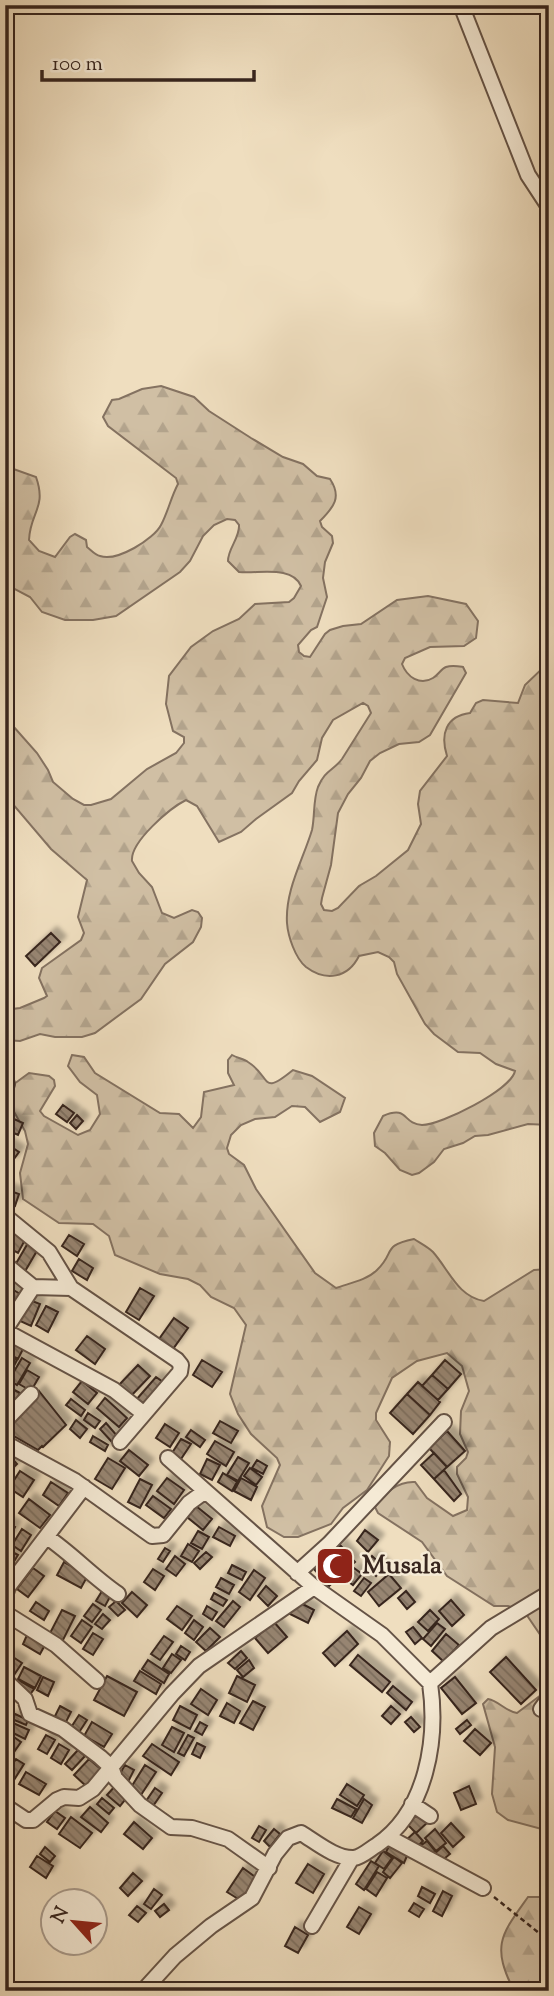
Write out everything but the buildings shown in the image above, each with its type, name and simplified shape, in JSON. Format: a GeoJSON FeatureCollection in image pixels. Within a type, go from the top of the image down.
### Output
{"type":"FeatureCollection","features":[{"type":"Feature","properties":{"kind":"street"},"geometry":{"type":"LineString","coordinates":[[461,5],[528,175],[549,207]]}},
{"type":"Feature","properties":{"kind":"street"},"geometry":{"type":"LineString","coordinates":[[5,1078],[8,1084],[5,1089]]}},
{"type":"Feature","properties":{"kind":"street"},"geometry":{"type":"LineString","coordinates":[[5,1216],[49,1252],[71,1288],[181,1365],[180,1372],[120,1442]]}},
{"type":"Feature","properties":{"kind":"street"},"geometry":{"type":"LineString","coordinates":[[5,1264],[33,1287],[71,1288]]}},
{"type":"Feature","properties":{"kind":"street"},"geometry":{"type":"LineString","coordinates":[[33,1287],[7,1324],[114,1390],[143,1413]]}},
{"type":"Feature","properties":{"kind":"street"},"geometry":{"type":"LineString","coordinates":[[5,1421],[31,1394]]}},
{"type":"Feature","properties":{"kind":"street"},"geometry":{"type":"LineString","coordinates":[[297,1573],[329,1544],[444,1422]]}},
{"type":"Feature","properties":{"kind":"street"},"geometry":{"type":"LineString","coordinates":[[5,1443],[60,1471],[146,1532],[158,1537],[163,1535],[189,1503],[204,1492]]}},
{"type":"Feature","properties":{"kind":"street"},"geometry":{"type":"LineString","coordinates":[[143,1991],[175,1956],[211,1926],[252,1899],[288,1838],[301,1833],[342,1857],[357,1858],[388,1838],[406,1816],[425,1774],[433,1709],[430,1683],[383,1635],[314,1587],[168,1458]]}},
{"type":"Feature","properties":{"kind":"street"},"geometry":{"type":"LineString","coordinates":[[6,1590],[84,1487]]}},
{"type":"Feature","properties":{"kind":"street"},"geometry":{"type":"LineString","coordinates":[[47,1537],[118,1594]]}},
{"type":"Feature","properties":{"kind":"street"},"geometry":{"type":"LineString","coordinates":[[5,1806],[26,1820],[33,1821],[57,1800],[64,1797],[79,1798],[90,1792],[172,1693],[199,1666],[314,1587]]}},
{"type":"Feature","properties":{"kind":"street"},"geometry":{"type":"LineString","coordinates":[[430,1683],[491,1628],[549,1593]]}},
{"type":"Feature","properties":{"kind":"street"},"geometry":{"type":"LineString","coordinates":[[5,1613],[56,1646],[97,1681]]}},
{"type":"Feature","properties":{"kind":"street"},"geometry":{"type":"LineString","coordinates":[[5,1680],[25,1699],[30,1714],[63,1729],[110,1767],[115,1778],[140,1805],[171,1827],[192,1828],[228,1839],[269,1868]]}},
{"type":"Feature","properties":{"kind":"street"},"geometry":{"type":"LineString","coordinates":[[412,1804],[430,1816]]}},
{"type":"Feature","properties":{"kind":"street"},"geometry":{"type":"LineString","coordinates":[[388,1838],[483,1888]]}},
{"type":"Feature","properties":{"kind":"street"},"geometry":{"type":"LineString","coordinates":[[312,1926],[352,1858]]}},
{"type":"Feature","properties":{"kind":"path"},"geometry":{"type":"LineString","coordinates":[[483,1888],[549,1941]]}},
{"type":"Feature","properties":{"kind":"path"},"geometry":{"type":"LineString","coordinates":[[5,1981],[19,1991]]}},
{"type":"Feature","properties":{"kind":"green space"},"geometry":{"type":"Polygon","coordinates":[[[161,386],[194,397],[209,411],[251,438],[283,457],[303,464],[317,476],[330,479],[334,485],[335,502],[320,521],[322,527],[332,536],[333,543],[325,562],[323,578],[327,597],[317,627],[298,645],[299,652],[304,656],[310,657],[330,630],[361,624],[397,600],[428,596],[466,604],[478,621],[476,638],[464,646],[430,647],[405,658],[402,664],[404,669],[419,681],[433,678],[450,666],[463,667],[466,673],[430,735],[419,742],[399,744],[380,753],[370,761],[348,794],[338,813],[331,865],[321,904],[324,910],[332,911],[338,908],[359,886],[408,850],[421,824],[418,804],[420,791],[447,756],[444,740],[450,722],[470,713],[476,703],[483,700],[518,703],[525,685],[549,662],[549,1125],[528,1124],[475,1136],[444,1149],[434,1162],[412,1175],[400,1170],[375,1146],[374,1133],[383,1116],[397,1113],[422,1125],[444,1119],[489,1096],[511,1079],[515,1071],[496,1064],[480,1053],[458,1052],[434,1034],[425,1024],[389,957],[378,952],[359,956],[343,973],[329,976],[306,967],[293,946],[287,911],[295,875],[312,830],[316,792],[323,777],[342,759],[371,713],[363,703],[333,720],[322,738],[317,760],[292,793],[241,832],[219,842],[197,806],[186,800],[161,818],[144,835],[133,853],[132,861],[152,887],[162,913],[174,918],[192,910],[198,912],[202,918],[201,927],[193,942],[165,964],[141,999],[95,1033],[82,1037],[40,1034],[20,1041],[5,1040],[5,1010],[20,1008],[47,996],[39,978],[42,968],[81,940],[84,933],[78,917],[87,880],[51,849],[5,795],[5,717],[37,753],[53,782],[73,799],[84,805],[91,805],[111,799],[147,769],[176,753],[184,743],[184,737],[173,731],[166,704],[169,676],[191,647],[213,631],[239,619],[255,604],[289,602],[301,586],[297,579],[283,573],[239,572],[228,561],[239,525],[235,520],[227,519],[214,525],[203,536],[190,561],[180,572],[116,616],[93,620],[65,620],[42,612],[30,597],[5,584],[5,466],[36,477],[40,496],[29,540],[39,551],[55,557],[75,534],[86,540],[87,547],[96,555],[116,556],[134,548],[157,531],[178,484],[176,478],[108,426],[103,417],[112,400],[142,389],[161,386]]]}},
{"type":"Feature","properties":{"kind":"green space"},"geometry":{"type":"Polygon","coordinates":[[[72,1055],[84,1057],[95,1073],[160,1113],[179,1114],[193,1128],[201,1117],[204,1092],[234,1085],[228,1073],[228,1060],[232,1055],[248,1062],[267,1082],[275,1082],[293,1070],[312,1076],[345,1098],[340,1112],[320,1122],[305,1107],[292,1106],[275,1117],[255,1119],[241,1125],[231,1135],[227,1148],[229,1154],[244,1165],[256,1189],[315,1273],[336,1288],[368,1276],[383,1264],[393,1247],[414,1239],[433,1252],[467,1294],[484,1301],[534,1270],[549,1269],[549,1640],[541,1636],[521,1610],[494,1606],[447,1576],[422,1542],[378,1513],[375,1507],[392,1489],[415,1482],[427,1498],[453,1516],[467,1510],[468,1497],[457,1474],[457,1467],[468,1452],[460,1434],[461,1411],[469,1391],[462,1366],[447,1353],[417,1361],[392,1378],[376,1413],[376,1420],[390,1442],[389,1456],[367,1490],[343,1508],[331,1524],[298,1537],[284,1537],[267,1527],[262,1506],[280,1465],[277,1458],[251,1434],[238,1414],[230,1394],[246,1325],[234,1308],[211,1297],[200,1285],[188,1279],[160,1274],[115,1255],[109,1236],[93,1224],[59,1223],[23,1199],[20,1173],[28,1144],[25,1131],[9,1103],[14,1084],[29,1073],[49,1076],[54,1080],[55,1086],[40,1111],[78,1135],[90,1130],[100,1114],[97,1095],[80,1082],[68,1066],[72,1055]]]}},
{"type":"Feature","properties":{"kind":"green space"},"geometry":{"type":"Polygon","coordinates":[[[549,1689],[549,1831],[508,1820],[497,1812],[492,1794],[495,1747],[483,1704],[488,1699],[517,1713],[549,1689]]]}},
{"type":"Feature","properties":{"kind":"green space"},"geometry":{"type":"Polygon","coordinates":[[[528,1897],[541,1897],[549,1911],[549,1989],[527,1988],[514,1991],[503,1962],[502,1941],[511,1921],[528,1897]]]}},
{"type":"Feature","properties":{"kind":"place","name":"Musala"},"geometry":{"type":"Point","coordinates":[335,1566]}}]}
